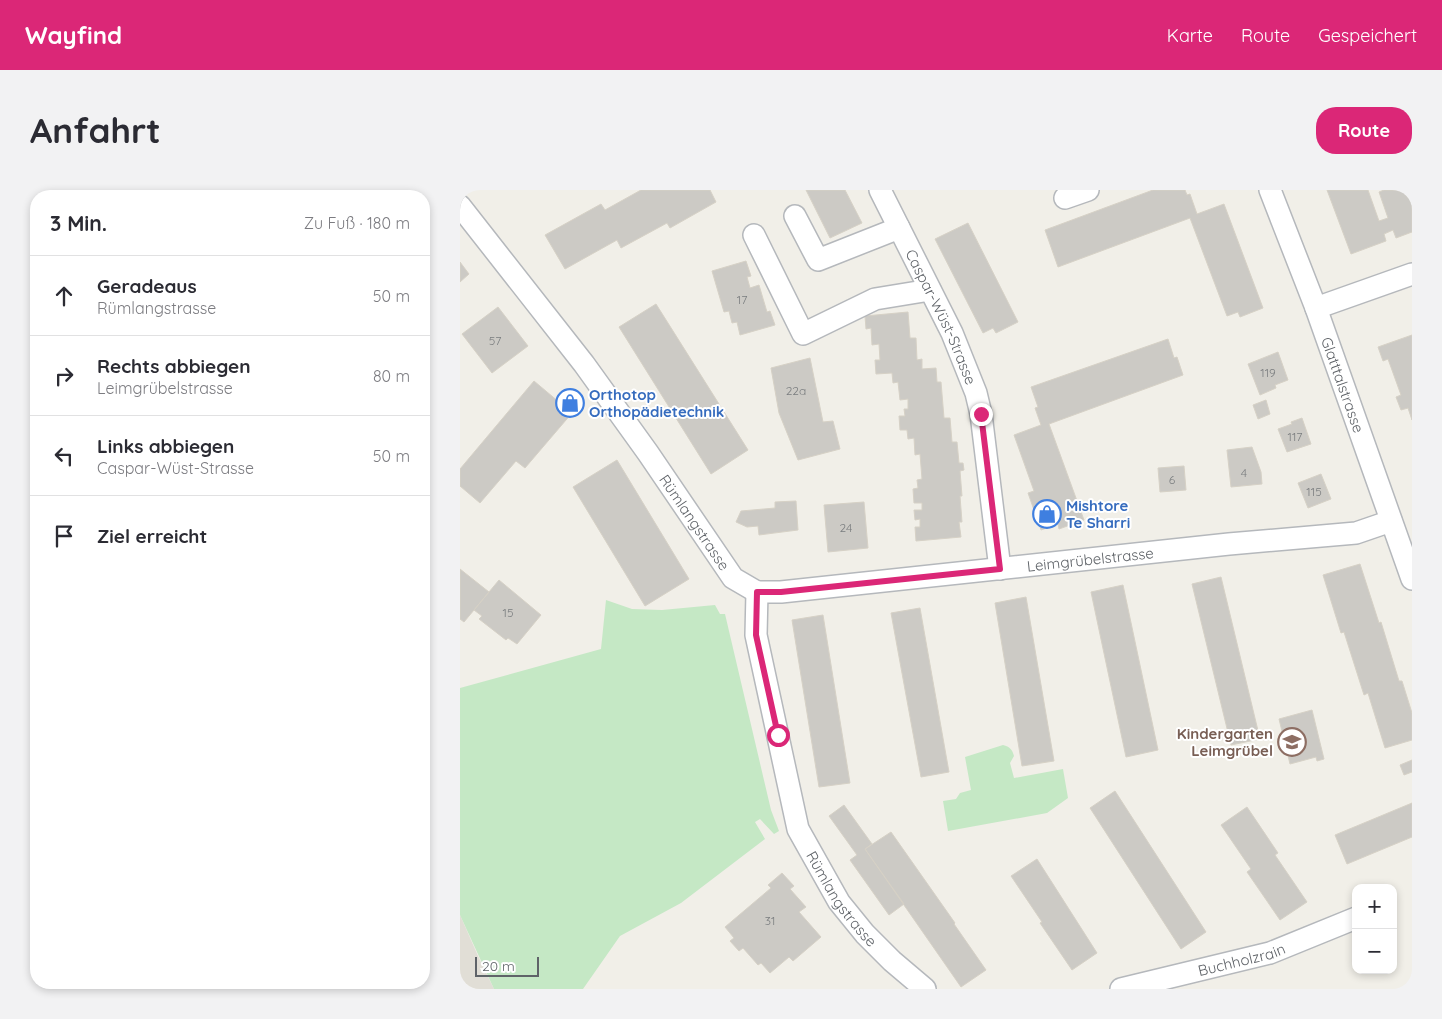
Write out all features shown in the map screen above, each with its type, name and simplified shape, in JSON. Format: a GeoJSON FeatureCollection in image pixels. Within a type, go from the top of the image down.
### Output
{"type":"FeatureCollection","features":[{"type":"Feature","properties":{"kind":"street","name":"Caspar-Wüst-Strasse"},"geometry":{"type":"LineString","coordinates":[[880,190],[952,333],[976,392],[984,433],[1000,569]]}},
{"type":"Feature","properties":{"kind":"street"},"geometry":{"type":"LineString","coordinates":[[1065,198],[1088,190]]}},
{"type":"Feature","properties":{"kind":"street","name":"Glatttalstrasse"},"geometry":{"type":"LineString","coordinates":[[1270,190],[1316,308],[1411,574]]}},
{"type":"Feature","properties":{"kind":"street","name":"Rümlangstrasse"},"geometry":{"type":"LineString","coordinates":[[460,206],[584,364],[648,453],[733,578],[757,592],[756,635],[798,829],[839,902],[892,961],[925,989]]}},
{"type":"Feature","properties":{"kind":"street"},"geometry":{"type":"LineString","coordinates":[[795,216],[818,260],[899,228]]}},
{"type":"Feature","properties":{"kind":"street"},"geometry":{"type":"LineString","coordinates":[[754,235],[803,334],[875,300],[930,290]]}},
{"type":"Feature","properties":{"kind":"street"},"geometry":{"type":"LineString","coordinates":[[1316,308],[1412,274]]}},
{"type":"Feature","properties":{"kind":"street","name":"Leimgrübelstrasse"},"geometry":{"type":"LineString","coordinates":[[757,592],[781,592],[1229,544],[1356,533],[1391,521]]}},
{"type":"Feature","properties":{"kind":"street","name":"Buchholzrain"},"geometry":{"type":"LineString","coordinates":[[1121,989],[1270,953],[1352,920]]}},
{"type":"Feature","properties":{"kind":"shaded area"},"geometry":{"type":"Polygon","coordinates":[[[460,915],[478,956],[494,989],[460,989],[460,915]]]}},
{"type":"Feature","properties":{"kind":"green space"},"geometry":{"type":"Polygon","coordinates":[[[606,600],[632,609],[662,610],[715,605],[720,614],[725,614],[771,810],[779,831],[774,834],[760,819],[755,822],[765,839],[681,903],[620,936],[583,989],[494,989],[460,915],[460,688],[601,649],[606,600]]]}},
{"type":"Feature","properties":{"kind":"green space"},"geometry":{"type":"Polygon","coordinates":[[[1003,745],[1010,749],[1014,756],[1010,763],[1014,778],[1063,769],[1068,798],[1047,813],[948,831],[943,801],[956,799],[960,793],[971,790],[965,757],[1003,745]]]}},
{"type":"Feature","properties":{"kind":"building"},"geometry":{"type":"Polygon","coordinates":[[[641,190],[710,190],[716,202],[670,228],[667,223],[621,248],[617,240],[565,269],[545,235],[601,204],[605,210],[641,190]]]}},
{"type":"Feature","properties":{"kind":"building"},"geometry":{"type":"Polygon","coordinates":[[[806,190],[845,190],[862,223],[830,238],[806,190]]]}},
{"type":"Feature","properties":{"kind":"building"},"geometry":{"type":"Polygon","coordinates":[[[1153,190],[1185,190],[1187,195],[1190,194],[1197,214],[1224,204],[1263,308],[1240,317],[1238,312],[1227,316],[1190,218],[1058,267],[1045,230],[1153,190]]]}},
{"type":"Feature","properties":{"kind":"building"},"geometry":{"type":"Polygon","coordinates":[[[1327,190],[1368,190],[1379,221],[1388,218],[1379,192],[1384,190],[1412,190],[1412,232],[1396,238],[1393,230],[1384,234],[1386,241],[1351,254],[1327,190]]]}},
{"type":"Feature","properties":{"kind":"building"},"geometry":{"type":"Polygon","coordinates":[[[968,223],[1018,322],[996,333],[993,328],[983,333],[935,239],[968,223]]]}},
{"type":"Feature","properties":{"kind":"building"},"geometry":{"type":"Polygon","coordinates":[[[746,261],[751,276],[747,277],[750,288],[759,285],[767,312],[770,311],[775,325],[740,335],[737,322],[732,323],[729,311],[724,312],[712,271],[746,261]]]}},
{"type":"Feature","properties":{"kind":"building"},"geometry":{"type":"Polygon","coordinates":[[[460,262],[469,274],[460,282],[460,262]]]}},
{"type":"Feature","properties":{"kind":"building"},"geometry":{"type":"Polygon","coordinates":[[[656,304],[748,450],[711,474],[619,327],[656,304]]]}},
{"type":"Feature","properties":{"kind":"building"},"geometry":{"type":"Polygon","coordinates":[[[498,307],[528,346],[492,373],[462,334],[498,307]]]}},
{"type":"Feature","properties":{"kind":"building"},"geometry":{"type":"Polygon","coordinates":[[[908,312],[910,338],[916,338],[917,360],[922,359],[922,369],[936,368],[937,382],[941,382],[944,418],[950,418],[952,442],[957,442],[959,463],[963,463],[964,470],[960,471],[962,522],[959,522],[961,537],[916,541],[915,527],[920,527],[920,519],[915,520],[914,510],[922,510],[922,503],[914,503],[913,489],[918,488],[917,480],[922,479],[920,454],[915,455],[914,438],[908,439],[907,430],[900,430],[899,416],[905,416],[904,409],[908,409],[908,399],[900,400],[898,382],[893,383],[892,373],[876,374],[875,360],[880,360],[879,344],[872,345],[871,328],[866,329],[865,316],[908,312]]]}},
{"type":"Feature","properties":{"kind":"building"},"geometry":{"type":"Polygon","coordinates":[[[1412,335],[1412,420],[1408,408],[1401,410],[1396,397],[1401,395],[1388,359],[1383,361],[1378,347],[1412,335]]]}},
{"type":"Feature","properties":{"kind":"building"},"geometry":{"type":"Polygon","coordinates":[[[1168,339],[1174,358],[1177,357],[1183,375],[1049,424],[1084,520],[1059,529],[1058,524],[1041,530],[1028,493],[1034,491],[1014,435],[1041,425],[1035,408],[1038,407],[1031,387],[1168,339]]]}},
{"type":"Feature","properties":{"kind":"building"},"geometry":{"type":"Polygon","coordinates":[[[1278,352],[1288,380],[1275,385],[1276,388],[1260,395],[1248,364],[1278,352]]]}},
{"type":"Feature","properties":{"kind":"building"},"geometry":{"type":"Polygon","coordinates":[[[810,358],[823,422],[833,421],[840,449],[798,460],[779,413],[771,368],[810,358]]]}},
{"type":"Feature","properties":{"kind":"building"},"geometry":{"type":"Polygon","coordinates":[[[534,381],[572,413],[525,468],[516,461],[480,503],[460,486],[460,469],[534,381]]]}},
{"type":"Feature","properties":{"kind":"building"},"geometry":{"type":"Polygon","coordinates":[[[1266,400],[1270,414],[1258,419],[1253,405],[1266,400]]]}},
{"type":"Feature","properties":{"kind":"building"},"geometry":{"type":"Polygon","coordinates":[[[1302,418],[1311,444],[1287,452],[1278,429],[1302,418]]]}},
{"type":"Feature","properties":{"kind":"building"},"geometry":{"type":"Polygon","coordinates":[[[1252,447],[1261,472],[1262,484],[1231,487],[1227,450],[1252,447]]]}},
{"type":"Feature","properties":{"kind":"building"},"geometry":{"type":"Polygon","coordinates":[[[617,460],[689,579],[645,606],[573,487],[617,460]]]}},
{"type":"Feature","properties":{"kind":"building"},"geometry":{"type":"Polygon","coordinates":[[[1184,466],[1186,490],[1160,492],[1158,468],[1184,466]]]}},
{"type":"Feature","properties":{"kind":"building"},"geometry":{"type":"Polygon","coordinates":[[[1321,474],[1331,499],[1308,508],[1298,483],[1321,474]]]}},
{"type":"Feature","properties":{"kind":"building"},"geometry":{"type":"Polygon","coordinates":[[[796,501],[798,530],[759,535],[758,526],[747,527],[736,522],[741,511],[775,508],[775,502],[796,501]]]}},
{"type":"Feature","properties":{"kind":"building"},"geometry":{"type":"Polygon","coordinates":[[[864,502],[868,548],[828,552],[824,505],[864,502]]]}},
{"type":"Feature","properties":{"kind":"building"},"geometry":{"type":"Polygon","coordinates":[[[1360,564],[1379,623],[1381,622],[1399,681],[1402,681],[1412,713],[1412,740],[1385,748],[1368,693],[1364,695],[1344,632],[1341,633],[1323,575],[1360,564]]]}},
{"type":"Feature","properties":{"kind":"building"},"geometry":{"type":"Polygon","coordinates":[[[460,569],[489,592],[464,622],[460,619],[460,569]]]}},
{"type":"Feature","properties":{"kind":"building"},"geometry":{"type":"Polygon","coordinates":[[[1221,577],[1260,739],[1231,745],[1192,584],[1221,577]]]}},
{"type":"Feature","properties":{"kind":"building"},"geometry":{"type":"Polygon","coordinates":[[[499,580],[541,615],[517,644],[508,638],[506,640],[479,619],[482,616],[474,610],[499,580]]]}},
{"type":"Feature","properties":{"kind":"building"},"geometry":{"type":"Polygon","coordinates":[[[1123,585],[1158,750],[1126,757],[1091,592],[1123,585]]]}},
{"type":"Feature","properties":{"kind":"building"},"geometry":{"type":"Polygon","coordinates":[[[1026,597],[1054,761],[1022,766],[995,603],[1026,597]]]}},
{"type":"Feature","properties":{"kind":"building"},"geometry":{"type":"Polygon","coordinates":[[[920,608],[949,772],[921,777],[891,613],[920,608]]]}},
{"type":"Feature","properties":{"kind":"building"},"geometry":{"type":"Polygon","coordinates":[[[823,615],[850,783],[819,787],[792,620],[823,615]]]}},
{"type":"Feature","properties":{"kind":"building"},"geometry":{"type":"Polygon","coordinates":[[[1312,710],[1324,759],[1317,761],[1316,757],[1290,764],[1279,719],[1312,710]]]}},
{"type":"Feature","properties":{"kind":"building"},"geometry":{"type":"Polygon","coordinates":[[[1412,760],[1412,772],[1404,775],[1400,765],[1412,760]]]}},
{"type":"Feature","properties":{"kind":"building"},"geometry":{"type":"Polygon","coordinates":[[[1115,791],[1206,932],[1181,949],[1090,808],[1115,791]]]}},
{"type":"Feature","properties":{"kind":"building"},"geometry":{"type":"Polygon","coordinates":[[[1412,803],[1412,837],[1347,864],[1335,835],[1412,803]]]}},
{"type":"Feature","properties":{"kind":"building"},"geometry":{"type":"Polygon","coordinates":[[[844,805],[872,844],[865,849],[904,904],[889,915],[850,860],[857,855],[829,816],[844,805]]]}},
{"type":"Feature","properties":{"kind":"building"},"geometry":{"type":"Polygon","coordinates":[[[1247,807],[1278,853],[1275,855],[1307,902],[1280,920],[1247,872],[1251,869],[1221,825],[1247,807]]]}},
{"type":"Feature","properties":{"kind":"building"},"geometry":{"type":"Polygon","coordinates":[[[891,832],[986,970],[961,987],[865,849],[891,832]]]}},
{"type":"Feature","properties":{"kind":"building"},"geometry":{"type":"Polygon","coordinates":[[[1037,859],[1097,953],[1072,970],[1011,876],[1037,859]]]}},
{"type":"Feature","properties":{"kind":"building"},"geometry":{"type":"Polygon","coordinates":[[[782,873],[794,886],[790,889],[806,907],[799,912],[821,937],[793,961],[789,957],[770,973],[761,963],[758,965],[743,948],[739,951],[730,941],[734,938],[725,927],[771,888],[768,885],[782,873]]]}},
{"type":"Feature","properties":{"kind":"place","name":"Orthotop Orthopädietechnik"},"geometry":{"type":"Point","coordinates":[570,403]}},
{"type":"Feature","properties":{"kind":"place","name":"Mishtore Te Sharri"},"geometry":{"type":"Point","coordinates":[1047,514]}},
{"type":"Feature","properties":{"kind":"place","name":"Kindergarten Leimgrübel"},"geometry":{"type":"Point","coordinates":[1292,742]}},
{"type":"Feature","properties":{"kind":"route"},"geometry":{"type":"LineString","coordinates":[[778,735],[756,635],[757,592],[781,592],[1000,569],[992,490],[981,414]]}}]}
